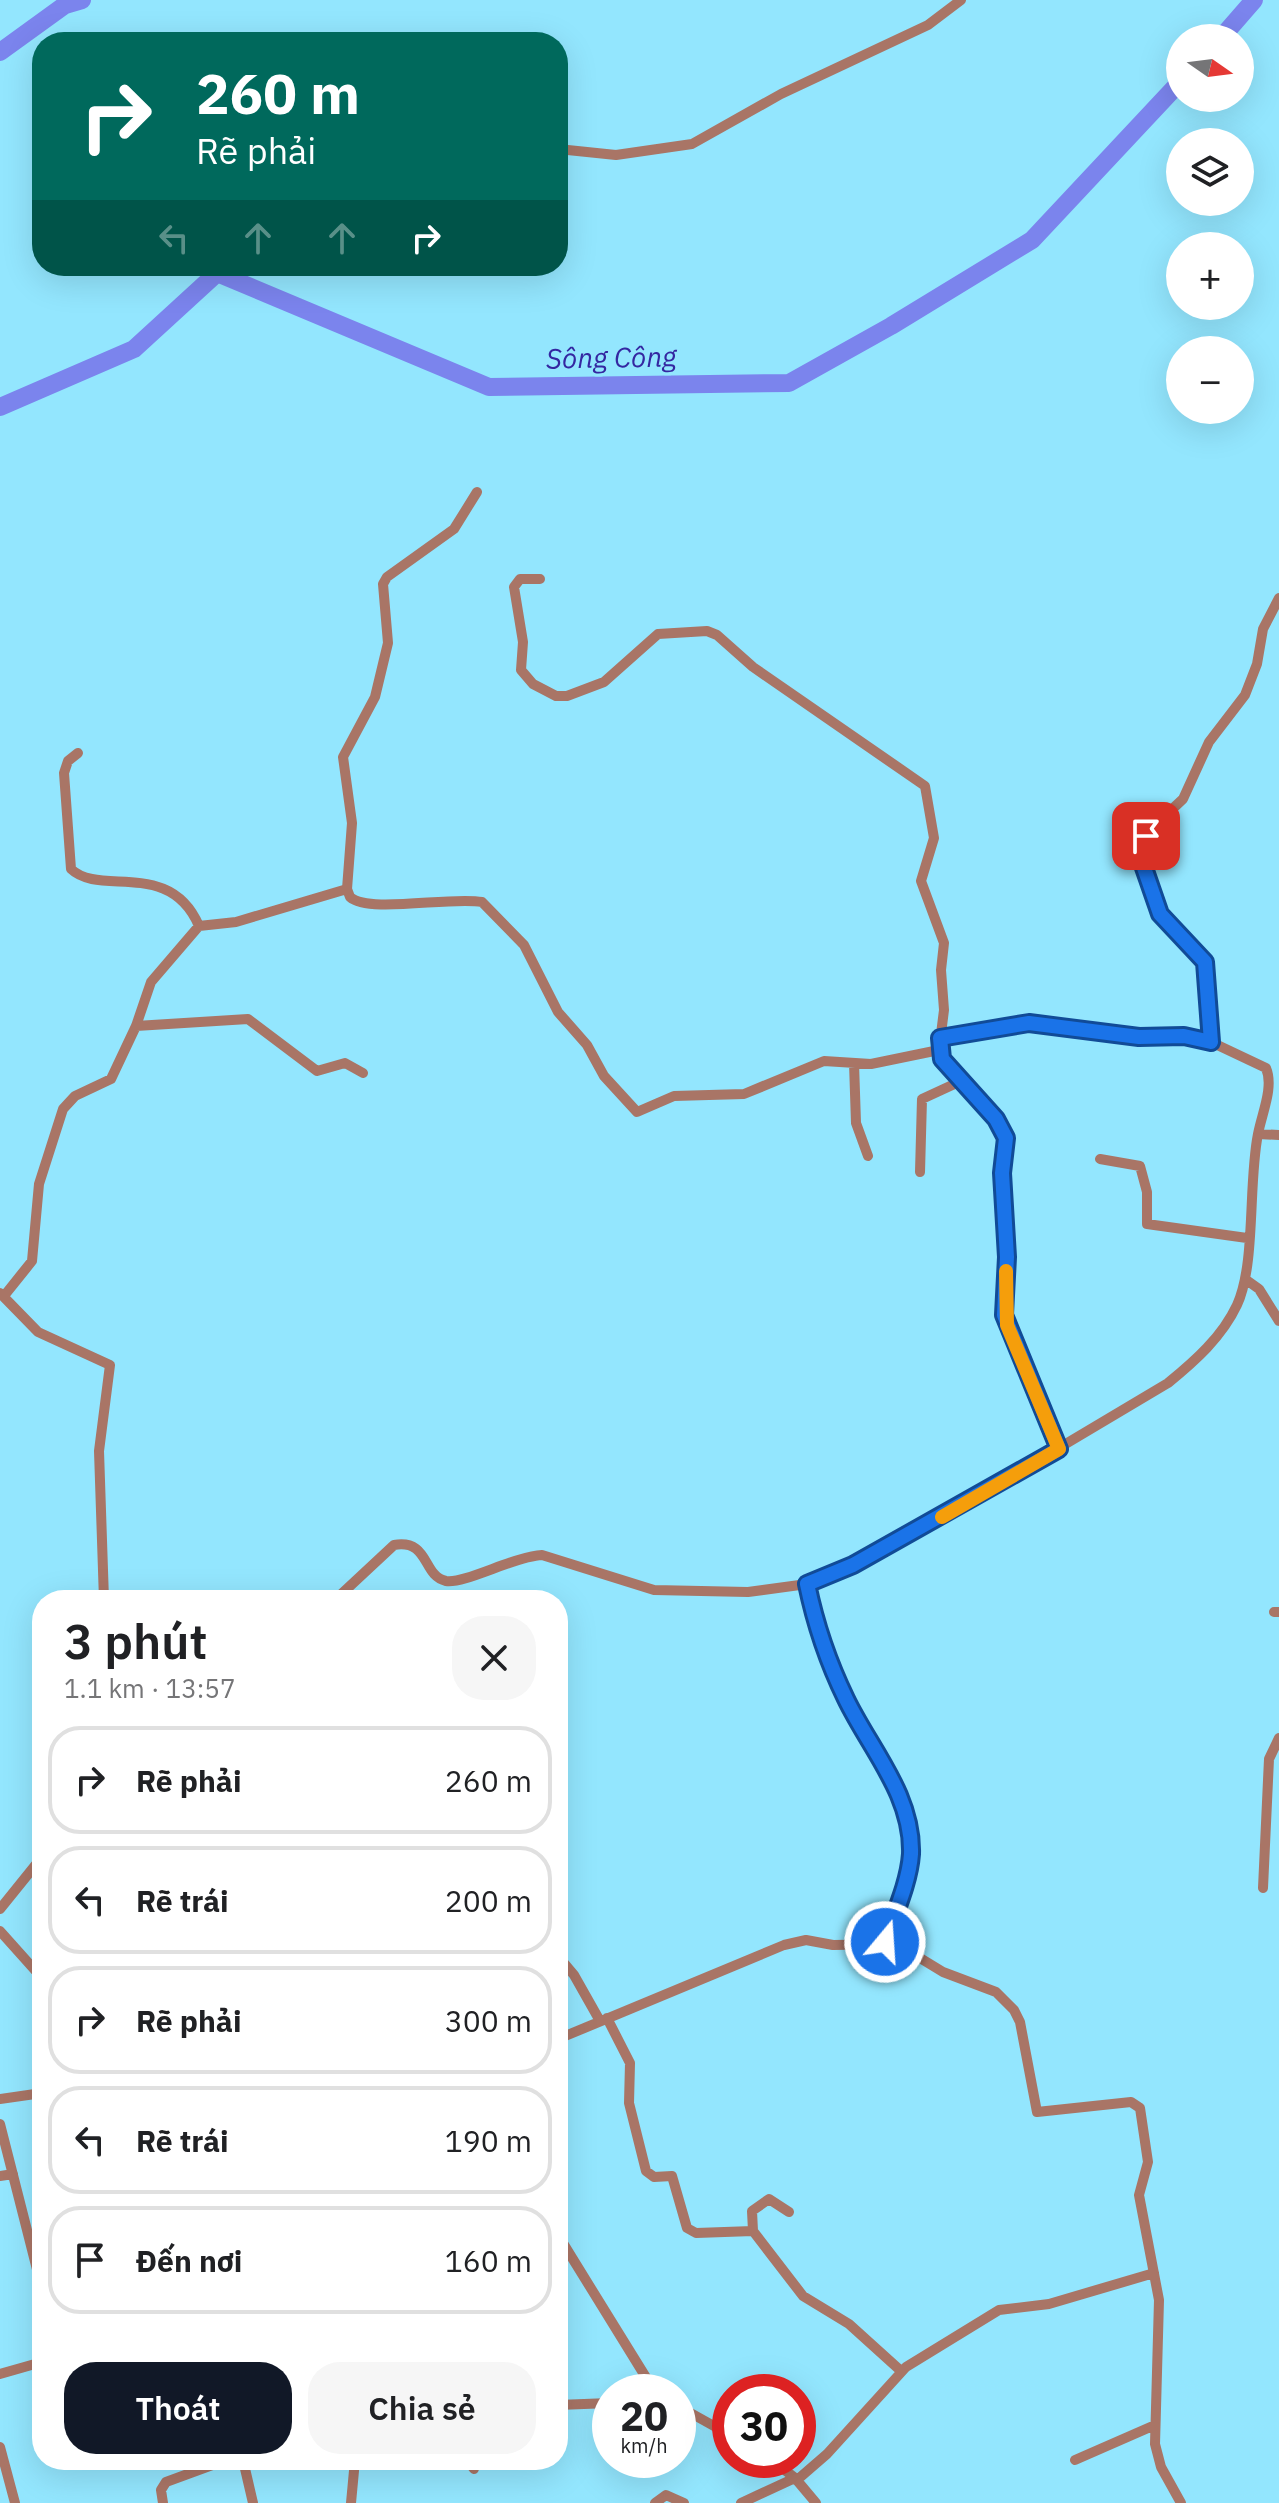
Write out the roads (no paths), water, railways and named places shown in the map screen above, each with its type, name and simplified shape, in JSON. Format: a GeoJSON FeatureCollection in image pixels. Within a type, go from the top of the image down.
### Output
{"type":"FeatureCollection","features":[{"type":"Feature","properties":{"kind":"street"},"geometry":{"type":"LineString","coordinates":[[568,150],[616,155],[692,144],[772,99],[928,25],[961,0]]}},
{"type":"Feature","properties":{"kind":"street"},"geometry":{"type":"LineString","coordinates":[[477,492],[454,529],[387,577],[383,584],[389,632],[386,654],[375,697],[343,757],[352,823],[347,889],[350,897],[361,904],[446,899],[486,905],[524,945],[558,1012],[587,1045],[604,1076],[637,1112],[674,1096],[744,1094],[824,1061],[854,1063],[909,1059],[939,1050]]}},
{"type":"Feature","properties":{"kind":"street"},"geometry":{"type":"LineString","coordinates":[[540,579],[520,579],[514,587],[523,642],[521,670],[533,684],[556,696],[589,690],[604,682],[658,634],[707,631],[717,635],[753,667],[925,786],[934,838],[921,881],[944,943],[941,970],[944,1010],[939,1050],[947,1067],[996,1119],[1006,1138],[1002,1173],[1007,1257],[1004,1315],[1059,1449]]}},
{"type":"Feature","properties":{"kind":"street"},"geometry":{"type":"LineString","coordinates":[[1211,1042],[1205,962],[1160,914],[1142,855],[1150,830],[1183,799],[1209,742],[1249,687],[1263,629],[1279,598]]}},
{"type":"Feature","properties":{"kind":"street"},"geometry":{"type":"LineString","coordinates":[[78,753],[68,761],[64,773],[71,869],[89,877],[162,887],[194,917],[199,926]]}},
{"type":"Feature","properties":{"kind":"street"},"geometry":{"type":"LineString","coordinates":[[104,1590],[99,1451],[112,1373],[110,1365],[38,1332],[2,1295],[32,1261],[39,1184],[63,1109],[75,1096],[111,1079],[136,1026],[151,982],[199,926],[236,922],[347,889]]}},
{"type":"Feature","properties":{"kind":"street"},"geometry":{"type":"LineString","coordinates":[[136,1026],[248,1019],[317,1071],[345,1063],[363,1073]]}},
{"type":"Feature","properties":{"kind":"street"},"geometry":{"type":"LineString","coordinates":[[346,1590],[394,1545],[403,1543],[420,1551],[437,1576],[450,1581],[528,1556],[542,1555],[654,1590],[748,1592],[807,1584],[853,1565],[1059,1449],[1168,1383],[1190,1365],[1228,1324],[1245,1279],[1258,1134],[1269,1084],[1266,1068],[1211,1042],[1184,1036],[1139,1037],[1029,1023],[940,1038]]}},
{"type":"Feature","properties":{"kind":"street"},"geometry":{"type":"LineString","coordinates":[[854,1063],[856,1123],[868,1156]]}},
{"type":"Feature","properties":{"kind":"street"},"geometry":{"type":"LineString","coordinates":[[920,1172],[922,1099],[961,1081]]}},
{"type":"Feature","properties":{"kind":"street"},"geometry":{"type":"LineString","coordinates":[[1258,1134],[1279,1135]]}},
{"type":"Feature","properties":{"kind":"street"},"geometry":{"type":"LineString","coordinates":[[1100,1159],[1140,1166],[1148,1199],[1147,1224],[1247,1238]]}},
{"type":"Feature","properties":{"kind":"street"},"geometry":{"type":"LineString","coordinates":[[1245,1279],[1259,1289],[1279,1321]]}},
{"type":"Feature","properties":{"kind":"street"},"geometry":{"type":"LineString","coordinates":[[807,1584],[817,1627],[846,1699],[893,1781],[909,1836],[908,1872],[885,1942]]}},
{"type":"Feature","properties":{"kind":"street"},"geometry":{"type":"LineString","coordinates":[[1263,1888],[1269,1759],[1279,1738]]}},
{"type":"Feature","properties":{"kind":"street"},"geometry":{"type":"LineString","coordinates":[[1265,1813],[1279,1814]]}},
{"type":"Feature","properties":{"kind":"street"},"geometry":{"type":"LineString","coordinates":[[3,1905],[32,1869]]}},
{"type":"Feature","properties":{"kind":"street"},"geometry":{"type":"LineString","coordinates":[[0,1931],[32,1967]]}},
{"type":"Feature","properties":{"kind":"street"},"geometry":{"type":"LineString","coordinates":[[568,2035],[795,1941],[833,1945],[897,1944],[943,1972],[974,1981],[1005,1999],[1020,2022],[1037,2112],[1137,2103],[1148,2162],[1139,2195],[1160,2315],[1155,2425],[1157,2457],[1181,2503]]}},
{"type":"Feature","properties":{"kind":"street"},"geometry":{"type":"LineString","coordinates":[[568,1968],[630,2063],[629,2103],[646,2171],[654,2177],[672,2176],[684,2223],[691,2232],[753,2231]]}},
{"type":"Feature","properties":{"kind":"street"},"geometry":{"type":"LineString","coordinates":[[0,2099],[32,2094]]}},
{"type":"Feature","properties":{"kind":"street"},"geometry":{"type":"LineString","coordinates":[[0,2124],[32,2249]]}},
{"type":"Feature","properties":{"kind":"street"},"geometry":{"type":"LineString","coordinates":[[0,2176],[13,2174]]}},
{"type":"Feature","properties":{"kind":"street"},"geometry":{"type":"LineString","coordinates":[[789,2212],[769,2199],[752,2211],[753,2231],[803,2296],[849,2324],[901,2371]]}},
{"type":"Feature","properties":{"kind":"street"},"geometry":{"type":"LineString","coordinates":[[568,2251],[644,2374]]}},
{"type":"Feature","properties":{"kind":"street"},"geometry":{"type":"LineString","coordinates":[[741,2503],[796,2479],[827,2454],[901,2371],[999,2310],[1049,2304],[1154,2273]]}},
{"type":"Feature","properties":{"kind":"street"},"geometry":{"type":"LineString","coordinates":[[0,2374],[32,2365]]}},
{"type":"Feature","properties":{"kind":"street"},"geometry":{"type":"LineString","coordinates":[[568,2405],[592,2404]]}},
{"type":"Feature","properties":{"kind":"street"},"geometry":{"type":"LineString","coordinates":[[1075,2460],[1155,2425]]}},
{"type":"Feature","properties":{"kind":"street"},"geometry":{"type":"LineString","coordinates":[[0,2447],[15,2503]]}},
{"type":"Feature","properties":{"kind":"street"},"geometry":{"type":"LineString","coordinates":[[163,2503],[161,2490],[166,2482],[199,2470]]}},
{"type":"Feature","properties":{"kind":"street"},"geometry":{"type":"LineString","coordinates":[[245,2470],[253,2503]]}},
{"type":"Feature","properties":{"kind":"street"},"geometry":{"type":"LineString","coordinates":[[351,2503],[354,2470]]}},
{"type":"Feature","properties":{"kind":"street"},"geometry":{"type":"LineString","coordinates":[[796,2479],[816,2503]]}},
{"type":"Feature","properties":{"kind":"street"},"geometry":{"type":"LineString","coordinates":[[655,2503],[666,2495],[684,2503]]}},
{"type":"Feature","properties":{"kind":"waterway"},"geometry":{"type":"LineString","coordinates":[[0,52],[65,5],[82,0]]}},
{"type":"Feature","properties":{"kind":"waterway","name":"Sông Công"},"geometry":{"type":"LineString","coordinates":[[1233,24],[1254,0]]}},
{"type":"Feature","properties":{"kind":"waterway","name":"Sông Công"},"geometry":{"type":"LineString","coordinates":[[224,276],[489,387],[789,383],[891,326],[1032,240],[1166,97]]}},
{"type":"Feature","properties":{"kind":"waterway","name":"Sông Công"},"geometry":{"type":"LineString","coordinates":[[0,407],[134,349],[214,276]]}}]}
